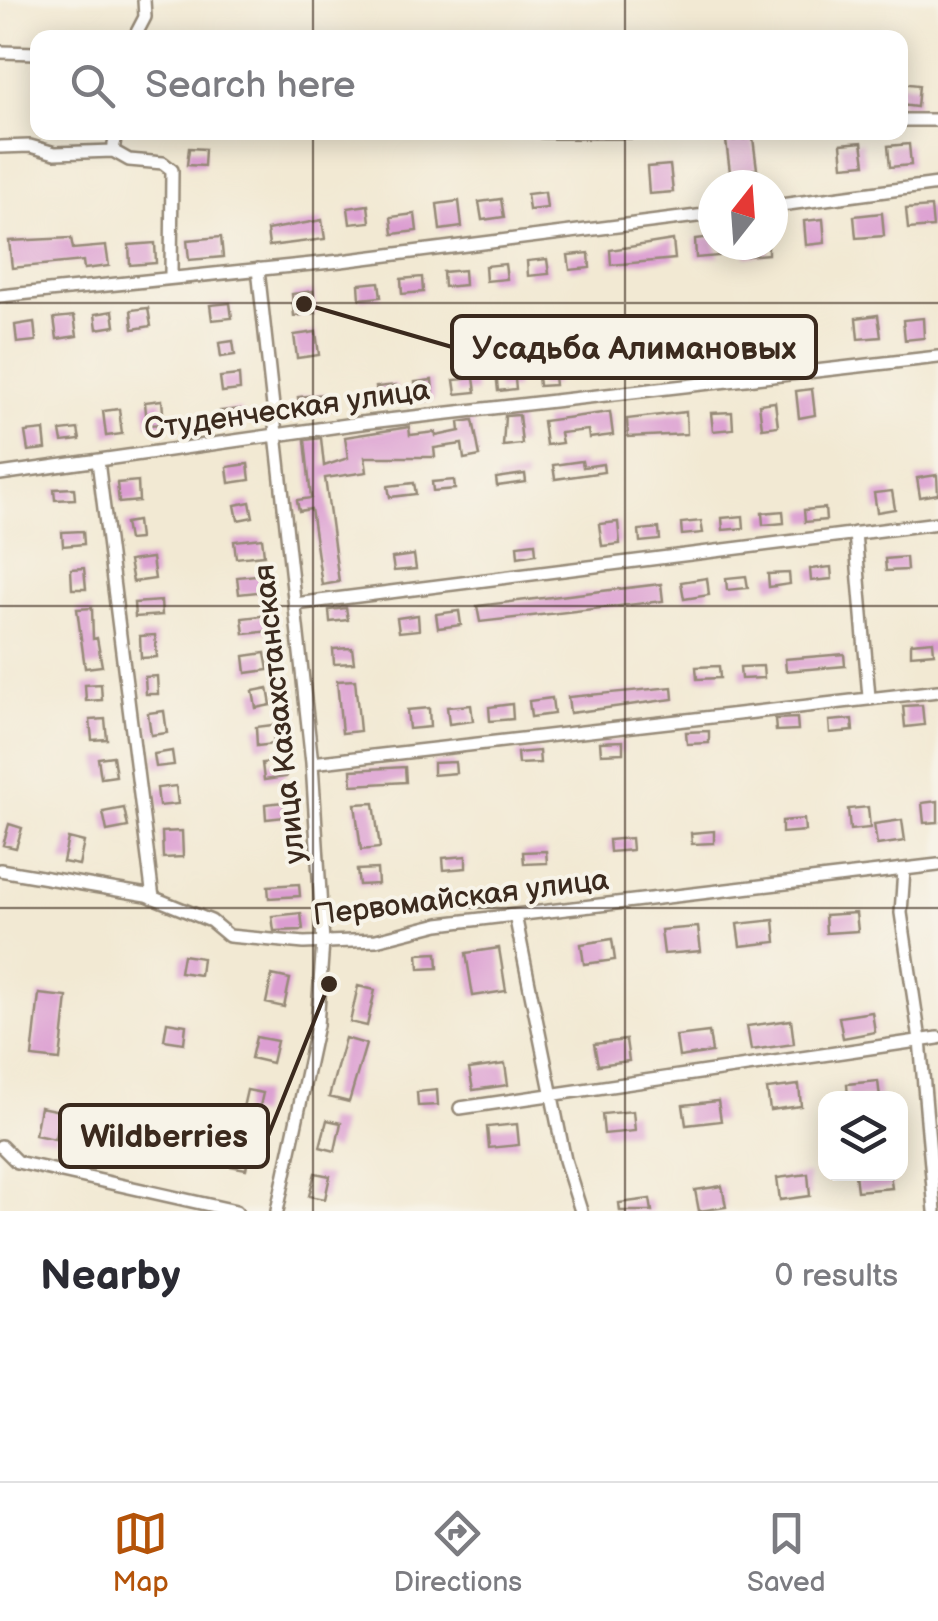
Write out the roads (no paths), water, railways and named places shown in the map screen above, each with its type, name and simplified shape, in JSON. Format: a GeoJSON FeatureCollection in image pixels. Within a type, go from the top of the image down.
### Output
{"type":"FeatureCollection","features":[{"type":"Feature","properties":{"kind":"street"},"geometry":{"type":"LineString","coordinates":[[138,30],[145,17],[144,0]]}},
{"type":"Feature","properties":{"kind":"street"},"geometry":{"type":"LineString","coordinates":[[0,52],[30,53]]}},
{"type":"Feature","properties":{"kind":"street"},"geometry":{"type":"LineString","coordinates":[[908,120],[938,120]]}},
{"type":"Feature","properties":{"kind":"street"},"geometry":{"type":"LineString","coordinates":[[113,151],[115,140]]}},
{"type":"Feature","properties":{"kind":"street"},"geometry":{"type":"LineString","coordinates":[[0,147],[30,146],[55,153],[113,151],[129,160],[163,163],[172,170],[171,276]]}},
{"type":"Feature","properties":{"kind":"street"},"geometry":{"type":"LineString","coordinates":[[788,204],[938,184]]}},
{"type":"Feature","properties":{"kind":"street"},"geometry":{"type":"LineString","coordinates":[[0,296],[258,270],[698,216]]}},
{"type":"Feature","properties":{"kind":"street","name":"улица Казахстанская"},"geometry":{"type":"LineString","coordinates":[[258,270],[312,763],[324,942],[317,1024],[277,1211]]}},
{"type":"Feature","properties":{"kind":"street","name":"Студенческая улица"},"geometry":{"type":"LineString","coordinates":[[0,474],[276,434],[938,357]]}},
{"type":"Feature","properties":{"kind":"street"},"geometry":{"type":"LineString","coordinates":[[98,461],[153,898]]}},
{"type":"Feature","properties":{"kind":"street"},"geometry":{"type":"LineString","coordinates":[[295,604],[938,523]]}},
{"type":"Feature","properties":{"kind":"street"},"geometry":{"type":"LineString","coordinates":[[855,533],[869,697]]}},
{"type":"Feature","properties":{"kind":"street"},"geometry":{"type":"LineString","coordinates":[[312,763],[938,691]]}},
{"type":"Feature","properties":{"kind":"street","name":"Первомайская улица"},"geometry":{"type":"LineString","coordinates":[[0,870],[153,898],[211,921],[229,936],[324,942],[376,940],[439,924],[938,865]]}},
{"type":"Feature","properties":{"kind":"street"},"geometry":{"type":"LineString","coordinates":[[904,870],[901,912],[920,1040],[935,1211]]}},
{"type":"Feature","properties":{"kind":"street"},"geometry":{"type":"LineString","coordinates":[[516,915],[564,1160],[580,1211]]}},
{"type":"Feature","properties":{"kind":"street"},"geometry":{"type":"LineString","coordinates":[[460,1108],[938,1038]]}},
{"type":"Feature","properties":{"kind":"street"},"geometry":{"type":"LineString","coordinates":[[0,1144],[18,1162],[236,1211]]}},
{"type":"Feature","properties":{"kind":"place","name":"Усадьба Алимановых"},"geometry":{"type":"Point","coordinates":[304,304]}},
{"type":"Feature","properties":{"kind":"place","name":"Wildberries"},"geometry":{"type":"Point","coordinates":[329,984]}}]}
